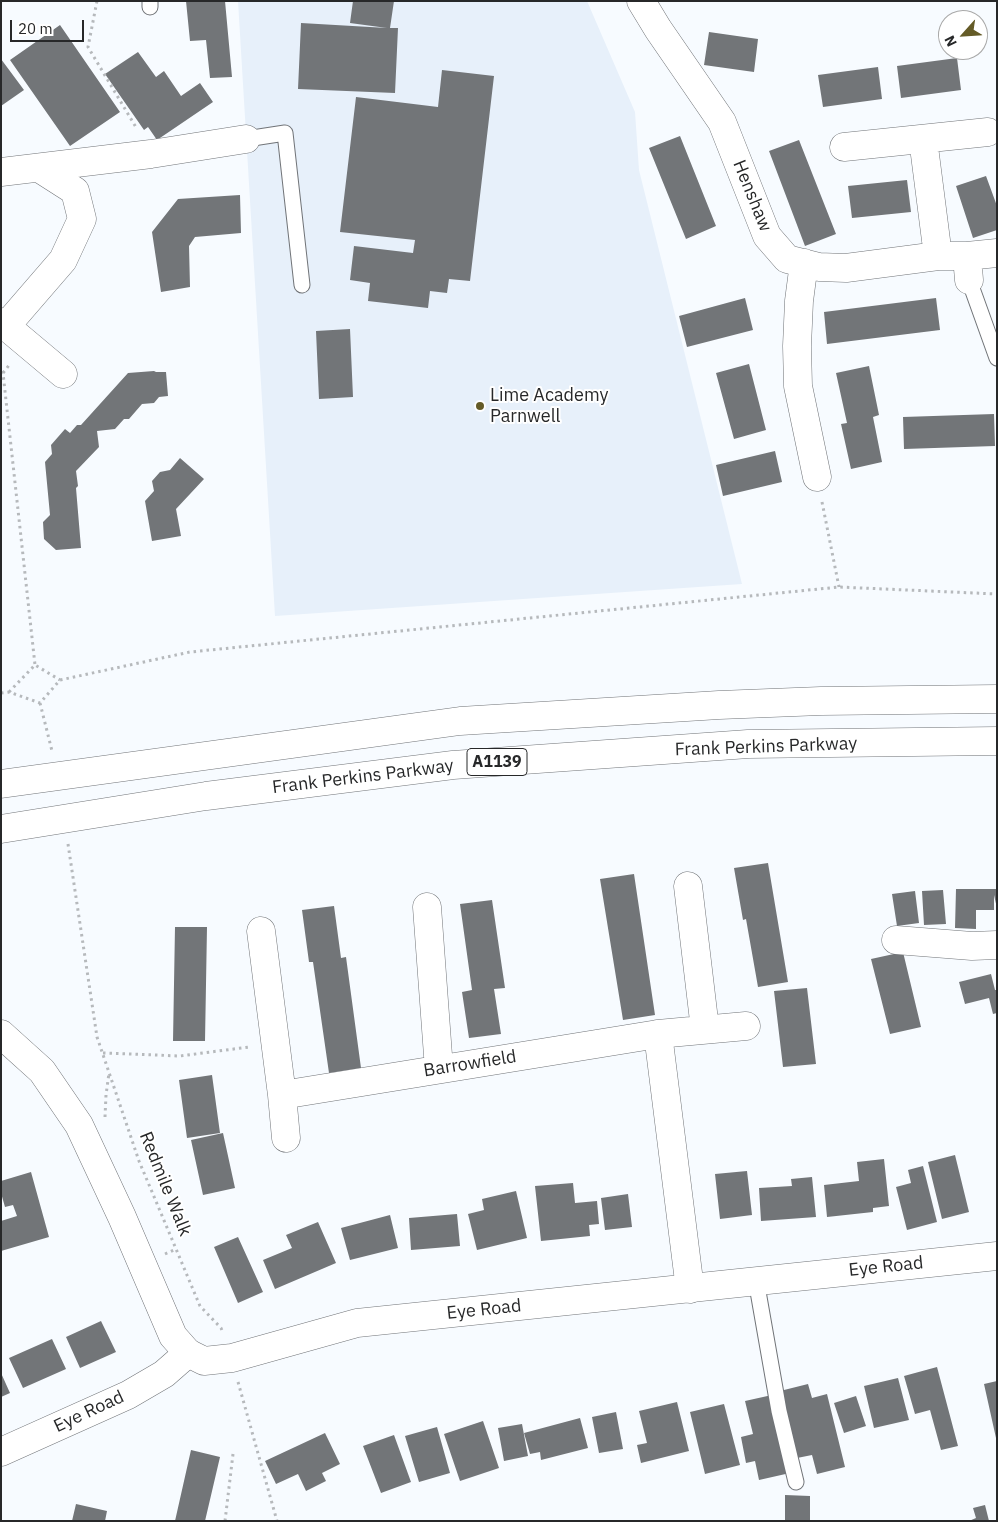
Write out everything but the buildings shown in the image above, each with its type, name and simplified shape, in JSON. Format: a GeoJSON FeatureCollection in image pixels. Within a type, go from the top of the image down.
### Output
{"type":"FeatureCollection","features":[{"type":"Feature","properties":{"kind":"main road","name":"Henshaw"},"geometry":{"type":"LineString","coordinates":[[641,1],[722,122],[767,236],[787,259],[819,267],[846,268],[938,256],[968,268],[997,253]]}},
{"type":"Feature","properties":{"kind":"main road"},"geometry":{"type":"LineString","coordinates":[[844,147],[988,132]]}},
{"type":"Feature","properties":{"kind":"main road"},"geometry":{"type":"LineString","coordinates":[[1,172],[151,154],[246,139]]}},
{"type":"Feature","properties":{"kind":"main road"},"geometry":{"type":"LineString","coordinates":[[923,139],[938,256]]}},
{"type":"Feature","properties":{"kind":"main road"},"geometry":{"type":"LineString","coordinates":[[39,168],[75,191],[82,219],[62,260],[4,324],[63,374]]}},
{"type":"Feature","properties":{"kind":"main road"},"geometry":{"type":"LineString","coordinates":[[804,263],[796,346],[798,386],[817,477]]}},
{"type":"Feature","properties":{"kind":"main road"},"geometry":{"type":"LineString","coordinates":[[1,784],[460,721],[719,705],[821,701],[997,699]]}},
{"type":"Feature","properties":{"kind":"main road","name":"Frank Perkins Parkway"},"geometry":{"type":"LineString","coordinates":[[1,829],[206,796],[452,765],[748,744],[997,741]]}},
{"type":"Feature","properties":{"kind":"main road"},"geometry":{"type":"LineString","coordinates":[[688,886],[705,1029]]}},
{"type":"Feature","properties":{"kind":"main road"},"geometry":{"type":"LineString","coordinates":[[428,907],[440,1069]]}},
{"type":"Feature","properties":{"kind":"main road"},"geometry":{"type":"LineString","coordinates":[[262,931],[286,1138]]}},
{"type":"Feature","properties":{"kind":"main road"},"geometry":{"type":"LineString","coordinates":[[896,940],[972,946],[997,945]]}},
{"type":"Feature","properties":{"kind":"main road","name":"Barrowfield"},"geometry":{"type":"LineString","coordinates":[[282,1095],[658,1034],[746,1026]]}},
{"type":"Feature","properties":{"kind":"main road"},"geometry":{"type":"LineString","coordinates":[[1,1034],[42,1072],[79,1125],[122,1217],[173,1336],[188,1353]]}},
{"type":"Feature","properties":{"kind":"main road"},"geometry":{"type":"LineString","coordinates":[[658,1034],[690,1289]]}},
{"type":"Feature","properties":{"kind":"main road","name":"Eye Road"},"geometry":{"type":"LineString","coordinates":[[1,1452],[128,1394],[164,1374],[188,1353],[204,1361],[232,1358],[356,1323],[997,1256]]}},
{"type":"Feature","properties":{"kind":"lane"},"geometry":{"type":"LineString","coordinates":[[246,139],[285,133],[302,285]]}},
{"type":"Feature","properties":{"kind":"lane"},"geometry":{"type":"LineString","coordinates":[[968,268],[997,358]]}},
{"type":"Feature","properties":{"kind":"lane"},"geometry":{"type":"LineString","coordinates":[[756,1280],[779,1411],[796,1482]]}},
{"type":"Feature","properties":{"kind":"path"},"geometry":{"type":"LineString","coordinates":[[97,1],[88,47],[151,154]]}},
{"type":"Feature","properties":{"kind":"path"},"geometry":{"type":"LineString","coordinates":[[1,372],[4,374],[36,665]]}},
{"type":"Feature","properties":{"kind":"path"},"geometry":{"type":"LineString","coordinates":[[817,477],[839,587]]}},
{"type":"Feature","properties":{"kind":"path"},"geometry":{"type":"LineString","coordinates":[[40,703],[60,680],[190,652],[839,587],[997,594]]}},
{"type":"Feature","properties":{"kind":"path"},"geometry":{"type":"LineString","coordinates":[[36,665],[60,680]]}},
{"type":"Feature","properties":{"kind":"path"},"geometry":{"type":"LineString","coordinates":[[9,692],[36,665]]}},
{"type":"Feature","properties":{"kind":"path"},"geometry":{"type":"LineString","coordinates":[[1,693],[9,692],[40,703]]}},
{"type":"Feature","properties":{"kind":"path"},"geometry":{"type":"LineString","coordinates":[[40,703],[53,751]]}},
{"type":"Feature","properties":{"kind":"path","name":"Redmile Walk"},"geometry":{"type":"LineString","coordinates":[[68,843],[98,1037],[139,1161],[200,1306],[221,1328],[232,1358],[277,1521]]}},
{"type":"Feature","properties":{"kind":"path"},"geometry":{"type":"LineString","coordinates":[[103,1053],[180,1056],[276,1043]]}},
{"type":"Feature","properties":{"kind":"path"},"geometry":{"type":"LineString","coordinates":[[225,1521],[233,1454]]}},
{"type":"Feature","properties":{"kind":"shaded area","name":"Lime Academy Parnwell"},"geometry":{"type":"Polygon","coordinates":[[[238,1],[587,1],[635,112],[639,170],[742,584],[275,616],[238,1]]]}},
{"type":"Feature","properties":{"kind":"place","name":"Lime Academy Parnwell"},"geometry":{"type":"Point","coordinates":[480,406]}}]}
